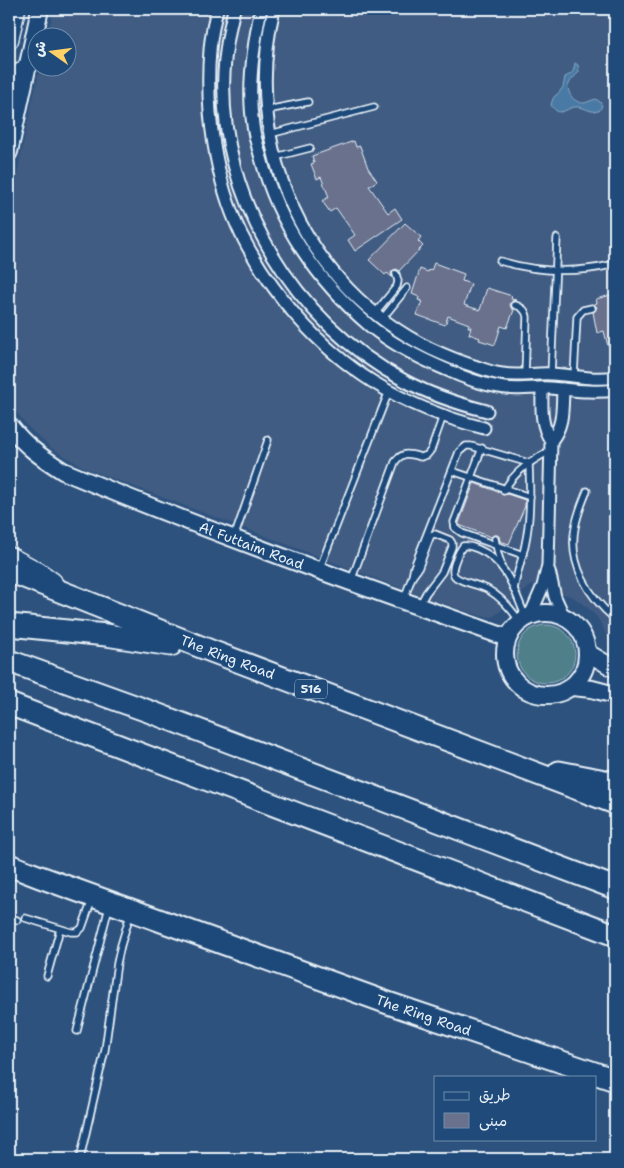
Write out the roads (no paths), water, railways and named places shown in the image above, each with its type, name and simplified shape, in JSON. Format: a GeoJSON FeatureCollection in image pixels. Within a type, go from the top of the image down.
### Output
{"type":"FeatureCollection","features":[{"type":"Feature","properties":{"kind":"highway","name":"The Ring Road"},"geometry":{"type":"LineString","coordinates":[[9,571],[211,651],[615,803]]}},
{"type":"Feature","properties":{"kind":"highway","name":"516"},"geometry":{"type":"LineString","coordinates":[[9,625],[106,635],[211,651]]}},
{"type":"Feature","properties":{"kind":"highway"},"geometry":{"type":"LineString","coordinates":[[9,661],[148,711],[615,888]]}},
{"type":"Feature","properties":{"kind":"highway"},"geometry":{"type":"LineString","coordinates":[[9,704],[615,935]]}},
{"type":"Feature","properties":{"kind":"highway"},"geometry":{"type":"LineString","coordinates":[[522,768],[574,774],[615,782]]}},
{"type":"Feature","properties":{"kind":"highway","name":"The Ring Road"},"geometry":{"type":"LineString","coordinates":[[9,865],[40,878],[388,1003],[615,1080]]}},
{"type":"Feature","properties":{"kind":"main road"},"geometry":{"type":"LineString","coordinates":[[9,40],[16,9]]}},
{"type":"Feature","properties":{"kind":"main road"},"geometry":{"type":"LineString","coordinates":[[9,84],[28,66]]}},
{"type":"Feature","properties":{"kind":"main road"},"geometry":{"type":"LineString","coordinates":[[9,556],[39,572],[73,597]]}},
{"type":"Feature","properties":{"kind":"main road"},"geometry":{"type":"LineString","coordinates":[[9,876],[40,878]]}},
{"type":"Feature","properties":{"kind":"street"},"geometry":{"type":"LineString","coordinates":[[36,28],[40,9]]}},
{"type":"Feature","properties":{"kind":"street"},"geometry":{"type":"LineString","coordinates":[[217,9],[210,48],[209,89],[219,167],[241,234],[263,272],[289,308],[320,340],[354,369],[415,405],[442,416],[484,428]]}},
{"type":"Feature","properties":{"kind":"street"},"geometry":{"type":"LineString","coordinates":[[234,9],[224,72],[225,110],[232,154],[244,196],[271,252],[306,302],[320,317],[350,344],[385,370],[431,393],[466,406],[487,411]]}},
{"type":"Feature","properties":{"kind":"street"},"geometry":{"type":"LineString","coordinates":[[261,9],[253,57],[251,99],[253,125],[265,175],[283,219],[313,267],[331,289],[371,327],[403,348],[440,367],[472,380],[498,387],[526,390],[542,388],[590,392],[615,390]]}},
{"type":"Feature","properties":{"kind":"street"},"geometry":{"type":"LineString","coordinates":[[274,9],[269,29],[266,72],[267,110],[275,157],[295,213],[308,237],[340,281],[378,316],[419,343],[444,356],[502,374],[615,377]]}},
{"type":"Feature","properties":{"kind":"street"},"geometry":{"type":"LineString","coordinates":[[9,152],[28,66]]}},
{"type":"Feature","properties":{"kind":"street"},"geometry":{"type":"LineString","coordinates":[[252,71],[266,72]]}},
{"type":"Feature","properties":{"kind":"street"},"geometry":{"type":"LineString","coordinates":[[209,89],[224,88]]}},
{"type":"Feature","properties":{"kind":"street"},"geometry":{"type":"LineString","coordinates":[[274,200],[287,195]]}},
{"type":"Feature","properties":{"kind":"street"},"geometry":{"type":"LineString","coordinates":[[346,304],[355,296]]}},
{"type":"Feature","properties":{"kind":"street"},"geometry":{"type":"LineString","coordinates":[[472,380],[476,367]]}},
{"type":"Feature","properties":{"kind":"street"},"geometry":{"type":"LineString","coordinates":[[525,619],[541,613],[553,614],[564,617],[581,632],[586,642],[587,663],[579,680],[572,687],[558,694],[543,696],[527,692],[515,682],[507,669],[505,653],[508,638],[513,630],[525,619],[544,586],[548,565],[551,446],[543,427],[542,388]]}},
{"type":"Feature","properties":{"kind":"street"},"geometry":{"type":"LineString","coordinates":[[551,446],[562,420],[563,389]]}},
{"type":"Feature","properties":{"kind":"street","name":"Al Futtaim Road"},"geometry":{"type":"LineString","coordinates":[[9,425],[18,438],[39,456],[62,471],[319,570],[508,638]]}},
{"type":"Feature","properties":{"kind":"street"},"geometry":{"type":"LineString","coordinates":[[548,565],[552,586],[564,617]]}},
{"type":"Feature","properties":{"kind":"street"},"geometry":{"type":"LineString","coordinates":[[588,653],[615,669]]}},
{"type":"Feature","properties":{"kind":"street"},"geometry":{"type":"LineString","coordinates":[[572,687],[592,689],[615,695]]}},
{"type":"Feature","properties":{"kind":"lane"},"geometry":{"type":"LineString","coordinates":[[267,110],[308,102]]}},
{"type":"Feature","properties":{"kind":"lane"},"geometry":{"type":"LineString","coordinates":[[270,134],[374,107]]}},
{"type":"Feature","properties":{"kind":"lane"},"geometry":{"type":"LineString","coordinates":[[275,157],[310,148]]}},
{"type":"Feature","properties":{"kind":"lane"},"geometry":{"type":"LineString","coordinates":[[551,374],[557,238]]}},
{"type":"Feature","properties":{"kind":"lane"},"geometry":{"type":"LineString","coordinates":[[500,260],[527,268],[555,271],[589,270],[611,265]]}},
{"type":"Feature","properties":{"kind":"lane"},"geometry":{"type":"LineString","coordinates":[[378,316],[396,286],[398,278],[396,274]]}},
{"type":"Feature","properties":{"kind":"lane"},"geometry":{"type":"LineString","coordinates":[[378,316],[407,288]]}},
{"type":"Feature","properties":{"kind":"lane"},"geometry":{"type":"LineString","coordinates":[[515,305],[522,308],[528,317],[525,375]]}},
{"type":"Feature","properties":{"kind":"lane"},"geometry":{"type":"LineString","coordinates":[[574,377],[577,317],[583,310],[592,308]]}},
{"type":"Feature","properties":{"kind":"lane"},"geometry":{"type":"LineString","coordinates":[[319,570],[389,391]]}},
{"type":"Feature","properties":{"kind":"lane"},"geometry":{"type":"LineString","coordinates":[[351,581],[395,462],[400,456],[407,453],[421,457],[429,454],[442,416]]}},
{"type":"Feature","properties":{"kind":"lane"},"geometry":{"type":"LineString","coordinates":[[234,538],[268,440]]}},
{"type":"Feature","properties":{"kind":"lane"},"geometry":{"type":"LineString","coordinates":[[411,604],[414,567],[459,452],[471,446],[529,463]]}},
{"type":"Feature","properties":{"kind":"lane"},"geometry":{"type":"LineString","coordinates":[[505,490],[512,478],[551,446]]}},
{"type":"Feature","properties":{"kind":"lane"},"geometry":{"type":"LineString","coordinates":[[482,448],[454,522],[455,528],[462,533],[496,542],[523,555]]}},
{"type":"Feature","properties":{"kind":"lane"},"geometry":{"type":"LineString","coordinates":[[514,590],[523,555],[530,514],[529,463]]}},
{"type":"Feature","properties":{"kind":"lane"},"geometry":{"type":"LineString","coordinates":[[452,471],[530,497]]}},
{"type":"Feature","properties":{"kind":"lane"},"geometry":{"type":"LineString","coordinates":[[587,491],[574,531],[573,541],[576,561],[583,581],[603,608],[615,620]]}},
{"type":"Feature","properties":{"kind":"lane"},"geometry":{"type":"LineString","coordinates":[[411,604],[426,593],[442,572],[452,547],[452,542],[435,534],[431,536],[420,566],[412,577]]}},
{"type":"Feature","properties":{"kind":"lane"},"geometry":{"type":"LineString","coordinates":[[496,542],[503,568],[525,619]]}},
{"type":"Feature","properties":{"kind":"lane"},"geometry":{"type":"LineString","coordinates":[[503,568],[482,551],[465,545],[461,549],[453,573],[456,578],[493,593],[525,619]]}},
{"type":"Feature","properties":{"kind":"lane"},"geometry":{"type":"LineString","coordinates":[[25,918],[74,933],[82,928],[102,900]]}},
{"type":"Feature","properties":{"kind":"lane"},"geometry":{"type":"LineString","coordinates":[[76,1031],[102,900]]}},
{"type":"Feature","properties":{"kind":"lane"},"geometry":{"type":"LineString","coordinates":[[80,1159],[105,1050],[120,945],[131,910]]}},
{"type":"Feature","properties":{"kind":"lane"},"geometry":{"type":"LineString","coordinates":[[9,917],[16,920]]}},
{"type":"Feature","properties":{"kind":"lane"},"geometry":{"type":"LineString","coordinates":[[47,976],[60,930]]}}]}
